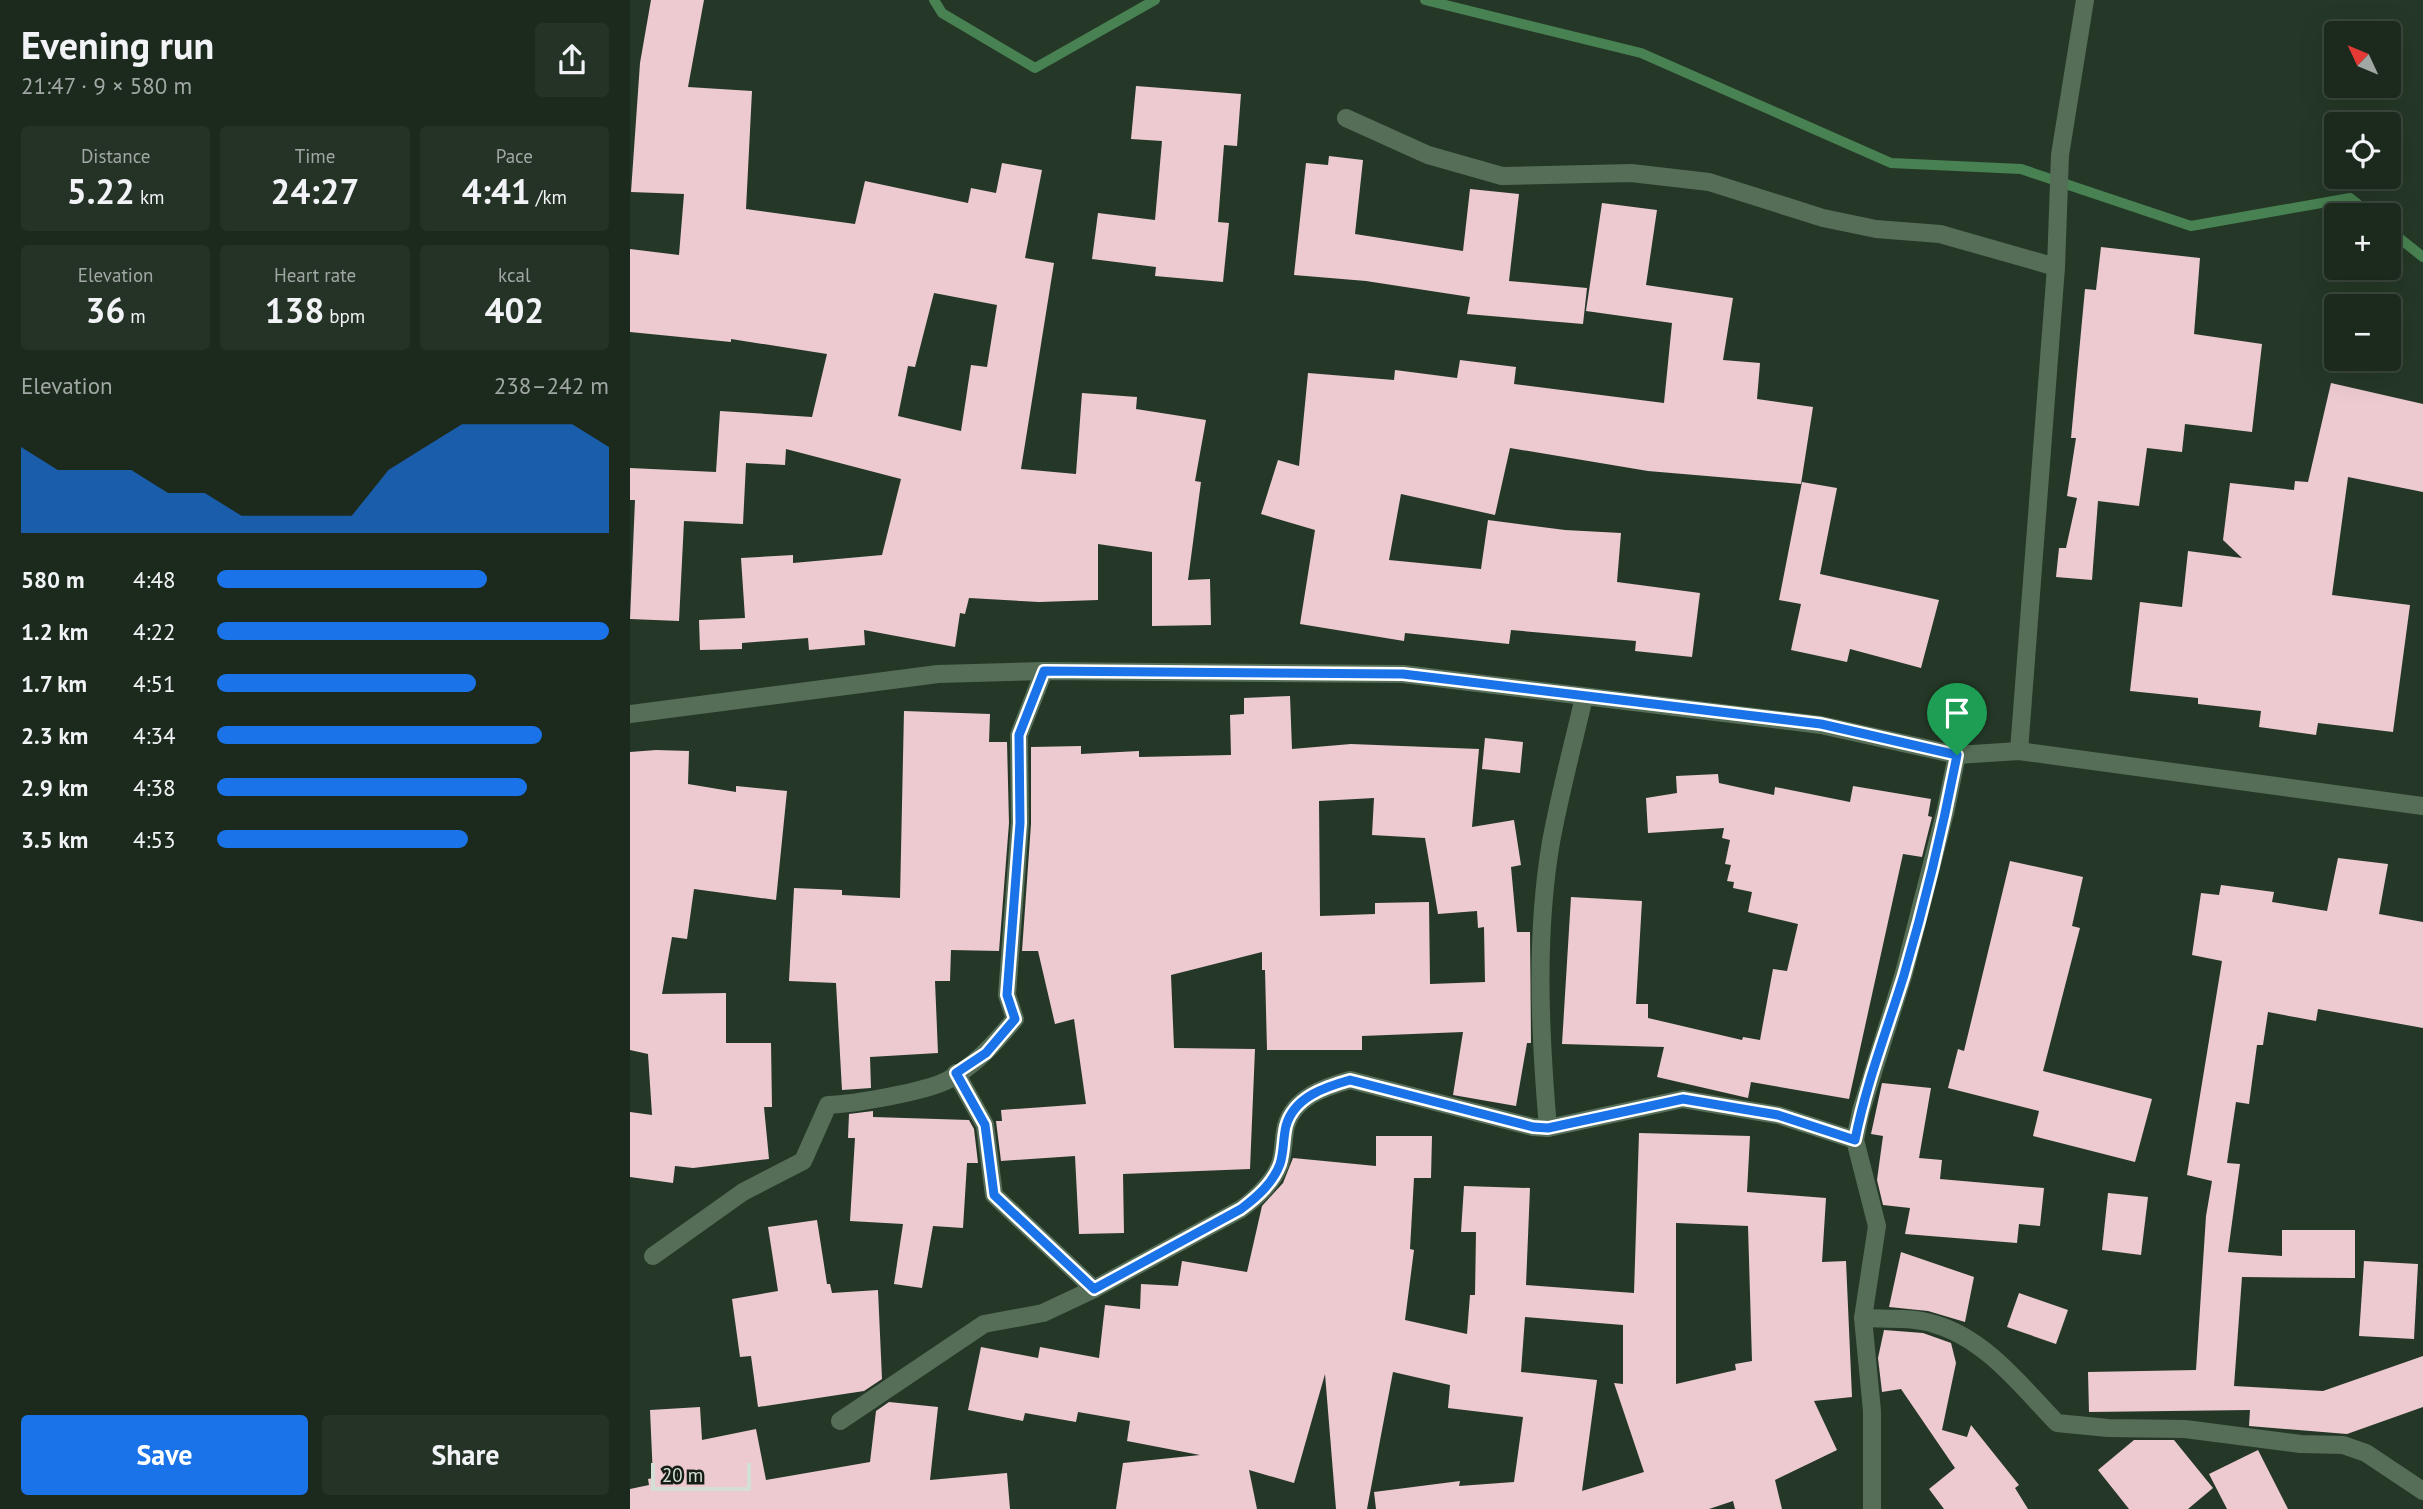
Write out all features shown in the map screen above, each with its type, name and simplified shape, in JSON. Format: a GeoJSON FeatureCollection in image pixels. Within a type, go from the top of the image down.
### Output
{"type":"FeatureCollection","features":[{"type":"Feature","properties":{"kind":"street"},"geometry":{"type":"LineString","coordinates":[[2020,751],[2056,267],[2060,155],[2085,0]]}},
{"type":"Feature","properties":{"kind":"street"},"geometry":{"type":"LineString","coordinates":[[1346,118],[1428,155],[1502,176],[1631,173],[1709,182],[1823,218],[1876,229],[1940,234],[2056,267]]}},
{"type":"Feature","properties":{"kind":"street"},"geometry":{"type":"LineString","coordinates":[[630,714],[938,674],[1044,671],[1403,674],[1821,724],[1957,755],[2020,751],[2423,806]]}},
{"type":"Feature","properties":{"kind":"street"},"geometry":{"type":"LineString","coordinates":[[653,1256],[743,1192],[803,1161],[828,1105],[872,1099],[946,1081],[986,1053],[1015,1019],[1007,995],[1020,823],[1019,735],[1044,671]]}},
{"type":"Feature","properties":{"kind":"street"},"geometry":{"type":"LineString","coordinates":[[1548,1128],[1541,1046],[1542,938],[1551,843],[1584,697]]}},
{"type":"Feature","properties":{"kind":"street"},"geometry":{"type":"LineString","coordinates":[[1872,1509],[1872,1411],[1863,1318],[1877,1226],[1855,1140],[1861,1111],[1904,972],[1946,809],[1957,755]]}},
{"type":"Feature","properties":{"kind":"street"},"geometry":{"type":"LineString","coordinates":[[956,1073],[985,1125],[994,1195],[1094,1289]]}},
{"type":"Feature","properties":{"kind":"street"},"geometry":{"type":"LineString","coordinates":[[840,1421],[984,1324],[1043,1313],[1094,1289],[1241,1209],[1262,1194],[1280,1165],[1287,1122],[1297,1105],[1320,1089],[1350,1080],[1533,1127],[1548,1128],[1683,1099],[1778,1115],[1855,1140]]}},
{"type":"Feature","properties":{"kind":"street"},"geometry":{"type":"LineString","coordinates":[[1863,1318],[1933,1323],[1968,1338],[2005,1370],[2057,1423],[2108,1428],[2185,1429],[2289,1443],[2343,1445],[2366,1453],[2423,1491]]}},
{"type":"Feature","properties":{"kind":"building"},"geometry":{"type":"Polygon","coordinates":[[[651,0],[704,0],[688,87],[752,91],[746,209],[855,224],[865,181],[968,203],[971,188],[996,193],[1002,163],[1042,170],[1025,258],[1054,263],[1021,469],[1076,474],[1082,393],[1137,397],[1136,409],[1206,420],[1195,481],[1201,482],[1188,580],[1210,579],[1211,625],[1152,626],[1152,552],[1098,544],[1098,600],[1039,602],[969,598],[965,614],[960,613],[955,647],[864,630],[865,645],[809,650],[808,638],[742,643],[742,649],[700,650],[699,620],[745,618],[741,558],[793,555],[793,563],[882,555],[901,479],[786,449],[785,465],[746,463],[743,524],[684,521],[679,621],[630,619],[635,500],[630,500],[630,468],[716,472],[720,411],[812,417],[827,354],[731,339],[731,342],[630,332],[630,249],[679,255],[684,194],[631,192],[640,63],[651,0]],[[934,293],[915,367],[908,366],[898,416],[961,431],[971,365],[987,367],[997,305],[934,293]]]}},
{"type":"Feature","properties":{"kind":"building"},"geometry":{"type":"Polygon","coordinates":[[[1136,86],[1241,94],[1237,146],[1224,145],[1218,222],[1229,223],[1223,282],[1155,276],[1156,267],[1092,259],[1098,213],[1155,220],[1162,141],[1131,139],[1136,86]]]}},
{"type":"Feature","properties":{"kind":"building"},"geometry":{"type":"Polygon","coordinates":[[[1329,156],[1363,160],[1355,234],[1463,251],[1470,189],[1519,194],[1509,281],[1587,288],[1583,324],[1467,314],[1470,297],[1366,281],[1294,275],[1306,163],[1328,165],[1329,156]]]}},
{"type":"Feature","properties":{"kind":"building"},"geometry":{"type":"Polygon","coordinates":[[[1602,203],[1657,210],[1646,285],[1733,298],[1723,360],[1760,363],[1757,399],[1813,407],[1801,484],[1648,471],[1510,448],[1495,515],[1401,494],[1389,560],[1481,569],[1488,520],[1565,530],[1621,533],[1617,582],[1700,593],[1692,657],[1635,651],[1636,641],[1511,630],[1509,644],[1405,633],[1404,641],[1300,624],[1315,530],[1261,514],[1278,460],[1299,466],[1308,373],[1394,380],[1395,370],[1457,378],[1460,360],[1516,367],[1514,384],[1664,403],[1672,323],[1586,311],[1602,203]]]}},
{"type":"Feature","properties":{"kind":"building"},"geometry":{"type":"Polygon","coordinates":[[[2101,247],[2200,258],[2194,334],[2262,344],[2252,432],[2185,424],[2182,452],[2147,448],[2139,506],[2098,501],[2092,580],[2056,577],[2059,548],[2066,548],[2077,498],[2067,496],[2076,438],[2071,438],[2085,289],[2096,290],[2101,247]]]}},
{"type":"Feature","properties":{"kind":"building"},"geometry":{"type":"Polygon","coordinates":[[[2331,383],[2423,404],[2423,492],[2348,477],[2332,595],[2410,605],[2393,732],[2318,723],[2316,735],[2259,727],[2261,711],[2198,704],[2198,698],[2130,691],[2140,602],[2182,607],[2188,551],[2242,558],[2223,540],[2230,483],[2294,490],[2295,481],[2308,482],[2331,383]]]}},
{"type":"Feature","properties":{"kind":"building"},"geometry":{"type":"Polygon","coordinates":[[[1802,482],[1837,488],[1820,574],[1939,600],[1921,668],[1850,649],[1847,662],[1791,650],[1801,604],[1779,600],[1802,482]]]}},
{"type":"Feature","properties":{"kind":"building"},"geometry":{"type":"Polygon","coordinates":[[[1290,696],[1292,749],[1351,744],[1479,749],[1472,827],[1514,820],[1521,865],[1511,867],[1517,932],[1530,932],[1531,1043],[1527,1043],[1516,1106],[1453,1095],[1463,1032],[1362,1036],[1362,1050],[1267,1050],[1262,952],[1171,975],[1174,1048],[1255,1049],[1250,1169],[1123,1174],[1124,1233],[1079,1234],[1075,1156],[1001,1161],[996,1121],[1002,1121],[1001,1110],[1086,1104],[1074,1019],[1055,1024],[1038,951],[1022,951],[1031,824],[1031,747],[1081,746],[1081,754],[1139,751],[1139,757],[1231,755],[1230,715],[1244,714],[1244,698],[1290,696]],[[1374,798],[1319,801],[1320,916],[1375,914],[1375,903],[1429,902],[1430,984],[1485,982],[1484,927],[1478,928],[1477,911],[1438,914],[1425,838],[1372,835],[1374,798]]]}},
{"type":"Feature","properties":{"kind":"building"},"geometry":{"type":"Polygon","coordinates":[[[904,711],[990,714],[989,742],[1007,742],[1009,823],[999,951],[951,950],[950,981],[935,981],[938,1053],[870,1057],[871,1088],[842,1090],[836,983],[789,981],[794,888],[842,890],[842,895],[900,898],[904,711]]]}},
{"type":"Feature","properties":{"kind":"building"},"geometry":{"type":"Polygon","coordinates":[[[1485,738],[1523,742],[1520,773],[1482,769],[1485,738]]]}},
{"type":"Feature","properties":{"kind":"building"},"geometry":{"type":"Polygon","coordinates":[[[689,751],[688,784],[736,792],[736,786],[787,791],[776,900],[694,889],[687,939],[672,937],[662,994],[726,993],[726,1043],[771,1043],[772,1107],[764,1107],[769,1159],[693,1168],[675,1166],[673,1183],[630,1177],[630,1112],[652,1115],[648,1054],[630,1050],[630,752],[689,751]]]}},
{"type":"Feature","properties":{"kind":"building"},"geometry":{"type":"Polygon","coordinates":[[[1718,774],[1719,783],[1774,795],[1775,787],[1850,802],[1853,786],[1931,799],[1928,816],[1932,817],[1922,857],[1903,854],[1849,1099],[1751,1082],[1748,1098],[1657,1077],[1664,1047],[1562,1044],[1571,897],[1642,901],[1636,1004],[1648,1004],[1648,1018],[1742,1040],[1743,1037],[1760,1040],[1773,969],[1787,971],[1798,924],[1748,912],[1752,892],[1733,888],[1734,882],[1727,881],[1731,865],[1725,864],[1730,840],[1722,838],[1724,828],[1648,833],[1646,798],[1677,793],[1676,776],[1718,774]]]}},
{"type":"Feature","properties":{"kind":"building"},"geometry":{"type":"Polygon","coordinates":[[[2338,858],[2388,864],[2379,914],[2423,922],[2423,1028],[2318,1009],[2316,1021],[2268,1012],[2263,1045],[2257,1045],[2249,1104],[2236,1102],[2227,1163],[2240,1164],[2228,1252],[2282,1256],[2282,1230],[2355,1230],[2355,1278],[2242,1277],[2234,1386],[2323,1391],[2423,1356],[2423,1407],[2347,1434],[2249,1426],[2250,1410],[2089,1412],[2088,1372],[2196,1370],[2206,1216],[2212,1181],[2187,1175],[2222,961],[2192,955],[2201,893],[2219,895],[2221,885],[2274,892],[2272,902],[2327,911],[2338,858]]]}},
{"type":"Feature","properties":{"kind":"building"},"geometry":{"type":"Polygon","coordinates":[[[2010,861],[2083,877],[2072,926],[2080,928],[2043,1071],[2152,1099],[2135,1162],[2033,1136],[2039,1111],[1948,1088],[1958,1049],[1964,1051],[2010,861]]]}},
{"type":"Feature","properties":{"kind":"building"},"geometry":{"type":"Polygon","coordinates":[[[1882,1083],[1931,1088],[1919,1158],[1942,1160],[1940,1179],[2044,1188],[2040,1226],[2019,1224],[2017,1243],[1905,1234],[1910,1208],[1883,1205],[1877,1180],[1883,1136],[1871,1134],[1882,1083]]]}},
{"type":"Feature","properties":{"kind":"building"},"geometry":{"type":"Polygon","coordinates":[[[873,1111],[873,1117],[969,1120],[974,1129],[978,1163],[967,1163],[963,1228],[933,1226],[922,1288],[894,1284],[903,1224],[850,1221],[855,1138],[848,1138],[849,1114],[873,1111]]]}},
{"type":"Feature","properties":{"kind":"building"},"geometry":{"type":"Polygon","coordinates":[[[1639,1133],[1750,1136],[1747,1192],[1826,1198],[1822,1262],[1846,1261],[1852,1397],[1814,1401],[1837,1450],[1775,1480],[1782,1509],[1735,1509],[1733,1501],[1709,1509],[1376,1509],[1374,1492],[1460,1481],[1459,1486],[1514,1482],[1523,1417],[1448,1408],[1450,1385],[1393,1372],[1367,1509],[1336,1509],[1325,1374],[1294,1483],[1249,1470],[1257,1509],[1116,1509],[1123,1463],[1200,1455],[1127,1441],[1130,1421],[1078,1412],[1076,1422],[1025,1413],[1023,1421],[968,1410],[981,1347],[1038,1358],[1040,1347],[1099,1358],[1105,1305],[1140,1309],[1141,1284],[1178,1286],[1182,1261],[1247,1272],[1262,1206],[1283,1183],[1293,1158],[1376,1166],[1376,1136],[1432,1136],[1431,1178],[1414,1178],[1410,1249],[1414,1250],[1405,1320],[1467,1334],[1470,1295],[1475,1295],[1476,1232],[1461,1232],[1464,1186],[1530,1188],[1526,1285],[1634,1293],[1639,1133]],[[1676,1223],[1676,1384],[1736,1370],[1735,1364],[1752,1361],[1748,1226],[1676,1223]],[[1525,1317],[1521,1372],[1597,1380],[1582,1491],[1644,1472],[1614,1383],[1623,1384],[1623,1325],[1525,1317]]]}},
{"type":"Feature","properties":{"kind":"building"},"geometry":{"type":"Polygon","coordinates":[[[2108,1193],[2148,1197],[2141,1255],[2102,1250],[2108,1193]]]}},
{"type":"Feature","properties":{"kind":"building"},"geometry":{"type":"Polygon","coordinates":[[[817,1220],[827,1284],[830,1284],[832,1293],[878,1290],[882,1379],[864,1391],[758,1407],[751,1356],[740,1357],[732,1299],[778,1291],[768,1227],[817,1220]]]}},
{"type":"Feature","properties":{"kind":"building"},"geometry":{"type":"Polygon","coordinates":[[[1901,1252],[1974,1277],[1965,1322],[1928,1311],[1889,1307],[1901,1252]]]}},
{"type":"Feature","properties":{"kind":"building"},"geometry":{"type":"Polygon","coordinates":[[[2364,1261],[2418,1264],[2414,1339],[2359,1336],[2364,1261]]]}},
{"type":"Feature","properties":{"kind":"building"},"geometry":{"type":"Polygon","coordinates":[[[2019,1293],[2068,1310],[2056,1344],[2007,1327],[2019,1293]]]}},
{"type":"Feature","properties":{"kind":"building"},"geometry":{"type":"Polygon","coordinates":[[[1884,1330],[1923,1333],[1951,1343],[1956,1363],[1942,1430],[1967,1437],[1971,1425],[2019,1485],[2015,1488],[2028,1509],[1944,1509],[1929,1489],[1955,1468],[1901,1389],[1882,1392],[1878,1358],[1884,1330]]]}},
{"type":"Feature","properties":{"kind":"building"},"geometry":{"type":"Polygon","coordinates":[[[889,1402],[938,1407],[930,1480],[1007,1473],[1010,1509],[630,1509],[630,1489],[649,1485],[648,1479],[653,1478],[650,1410],[700,1407],[702,1440],[756,1429],[766,1480],[870,1462],[876,1411],[889,1402]]]}},
{"type":"Feature","properties":{"kind":"building"},"geometry":{"type":"Polygon","coordinates":[[[2134,1440],[2174,1440],[2213,1488],[2188,1509],[2129,1509],[2098,1470],[2134,1440]]]}},
{"type":"Feature","properties":{"kind":"building"},"geometry":{"type":"Polygon","coordinates":[[[2258,1450],[2288,1509],[2227,1509],[2209,1474],[2258,1450]]]}},
{"type":"Feature","properties":{"kind":"waterway"},"geometry":{"type":"LineString","coordinates":[[934,0],[942,13],[1035,68],[1155,0]]}},
{"type":"Feature","properties":{"kind":"waterway"},"geometry":{"type":"LineString","coordinates":[[1425,0],[1641,53],[1891,163],[2021,169],[2191,226],[2350,198],[2356,203]]}},
{"type":"Feature","properties":{"kind":"waterway"},"geometry":{"type":"LineString","coordinates":[[2401,240],[2423,257]]}},
{"type":"Feature","properties":{"kind":"route"},"geometry":{"type":"LineString","coordinates":[[1044,671],[1403,674],[1821,724],[1957,755],[1946,809],[1904,972],[1861,1111],[1855,1140],[1778,1115],[1683,1099],[1548,1128],[1533,1127],[1350,1080],[1320,1089],[1297,1105],[1287,1122],[1280,1165],[1262,1194],[1182,1243],[1094,1289],[994,1195],[985,1125],[956,1073],[986,1053],[1015,1019],[1007,995],[1020,823],[1019,735],[1044,671]]}}]}
